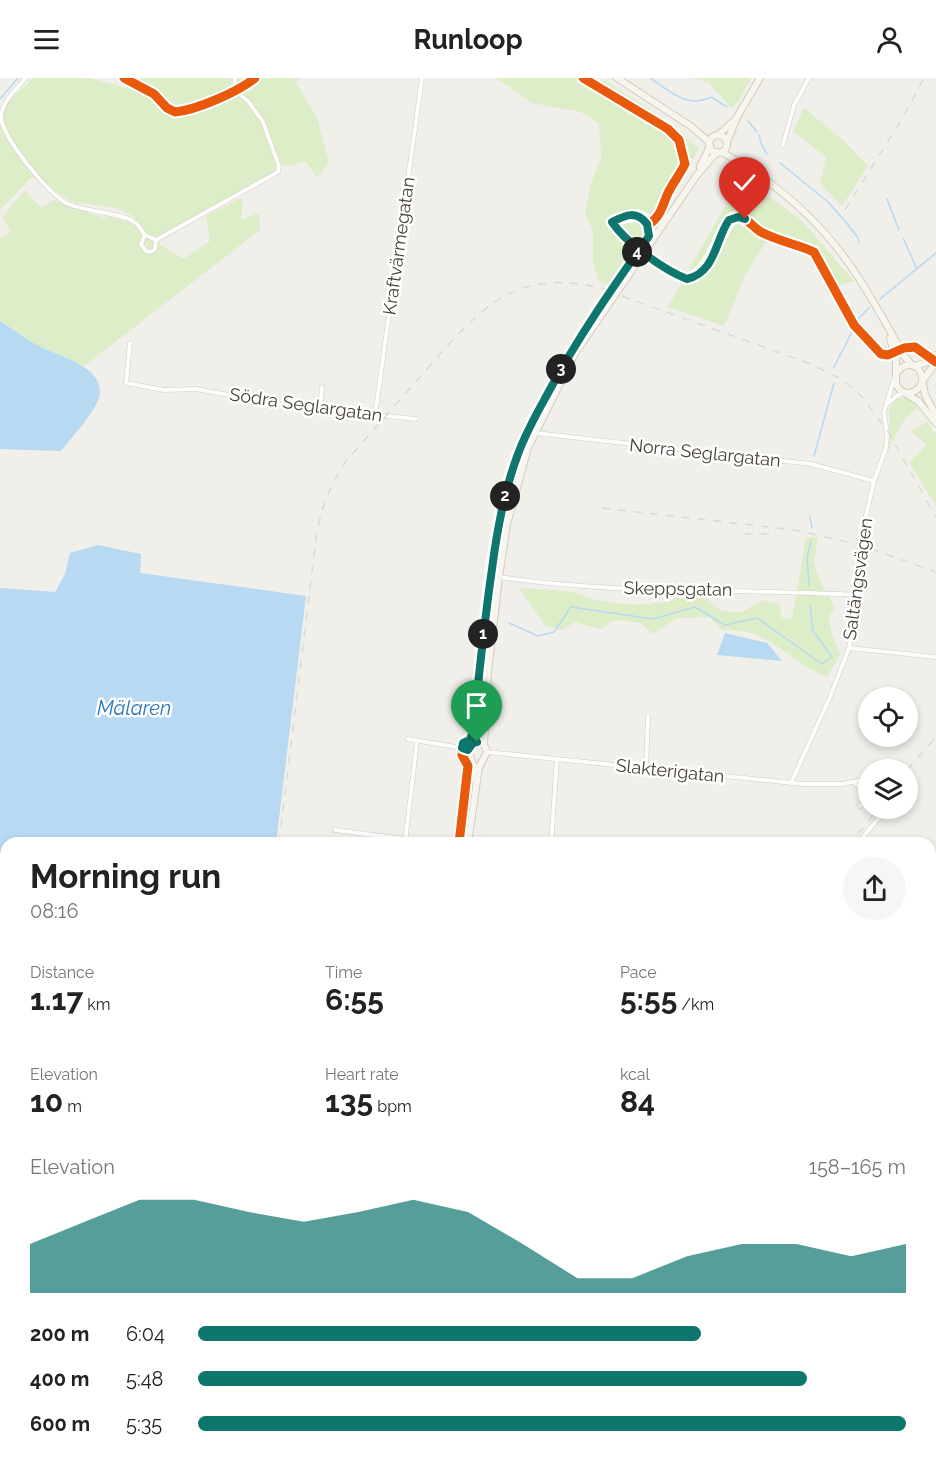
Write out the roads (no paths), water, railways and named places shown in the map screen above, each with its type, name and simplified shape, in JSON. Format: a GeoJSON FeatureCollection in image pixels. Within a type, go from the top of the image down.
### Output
{"type":"FeatureCollection","features":[{"type":"Feature","properties":{"kind":"main road"},"geometry":{"type":"LineString","coordinates":[[617,78],[692,127],[719,152],[743,164],[788,198],[837,247],[866,289],[904,356],[922,372],[925,395],[936,415]]}},
{"type":"Feature","properties":{"kind":"main road"},"geometry":{"type":"LineString","coordinates":[[474,793],[474,766],[468,750],[475,742],[488,672],[507,524],[535,433],[574,355],[697,175],[727,144],[737,117],[760,78]]}},
{"type":"Feature","properties":{"kind":"main road"},"geometry":{"type":"LineString","coordinates":[[697,175],[716,135],[737,117]]}},
{"type":"Feature","properties":{"kind":"main road"},"geometry":{"type":"LineString","coordinates":[[692,127],[725,138],[743,164]]}},
{"type":"Feature","properties":{"kind":"main road"},"geometry":{"type":"LineString","coordinates":[[888,331],[896,360],[897,387],[918,401],[936,423]]}},
{"type":"Feature","properties":{"kind":"main road"},"geometry":{"type":"LineString","coordinates":[[896,374],[901,367],[928,362],[936,355]]}},
{"type":"Feature","properties":{"kind":"main road"},"geometry":{"type":"LineString","coordinates":[[907,393],[916,392],[936,362]]}},
{"type":"Feature","properties":{"kind":"main road"},"geometry":{"type":"LineString","coordinates":[[469,837],[474,793],[485,748],[488,672]]}},
{"type":"Feature","properties":{"kind":"main road"},"geometry":{"type":"LineString","coordinates":[[475,742],[485,748]]}},
{"type":"Feature","properties":{"kind":"main road"},"geometry":{"type":"LineString","coordinates":[[471,758],[482,759]]}},
{"type":"Feature","properties":{"kind":"street"},"geometry":{"type":"LineString","coordinates":[[26,78],[4,106],[1,120],[4,131],[46,188],[63,201],[129,219],[137,224],[145,236],[156,240],[278,172],[279,166],[263,122],[251,105],[234,90],[235,78]]}},
{"type":"Feature","properties":{"kind":"street","name":"Kraftvärmegatan"},"geometry":{"type":"LineString","coordinates":[[375,415],[422,78]]}},
{"type":"Feature","properties":{"kind":"street"},"geometry":{"type":"LineString","coordinates":[[783,145],[794,105],[809,78]]}},
{"type":"Feature","properties":{"kind":"street"},"geometry":{"type":"LineString","coordinates":[[145,236],[141,244],[146,251],[151,252],[155,249],[156,240]]}},
{"type":"Feature","properties":{"kind":"street","name":"Södra Seglargatan"},"geometry":{"type":"LineString","coordinates":[[130,343],[126,383],[164,390],[196,389],[283,405],[416,419]]}},
{"type":"Feature","properties":{"kind":"street","name":"Saltängsvägen"},"geometry":{"type":"LineString","coordinates":[[791,783],[830,697],[849,648],[855,621],[861,537],[874,481],[886,448],[884,412],[896,374]]}},
{"type":"Feature","properties":{"kind":"street"},"geometry":{"type":"LineString","coordinates":[[320,409],[322,387]]}},
{"type":"Feature","properties":{"kind":"street"},"geometry":{"type":"LineString","coordinates":[[887,403],[898,395],[907,393]]}},
{"type":"Feature","properties":{"kind":"street","name":"Norra Seglargatan"},"geometry":{"type":"LineString","coordinates":[[535,433],[811,464],[874,481]]}},
{"type":"Feature","properties":{"kind":"street","name":"Skeppsgatan"},"geometry":{"type":"LineString","coordinates":[[499,577],[573,587],[801,591],[857,595]]}},
{"type":"Feature","properties":{"kind":"street"},"geometry":{"type":"LineString","coordinates":[[849,648],[936,657]]}},
{"type":"Feature","properties":{"kind":"street"},"geometry":{"type":"LineString","coordinates":[[646,768],[648,716]]}},
{"type":"Feature","properties":{"kind":"street"},"geometry":{"type":"LineString","coordinates":[[408,740],[468,750]]}},
{"type":"Feature","properties":{"kind":"street"},"geometry":{"type":"LineString","coordinates":[[405,837],[417,741]]}},
{"type":"Feature","properties":{"kind":"street","name":"Slakterigatan"},"geometry":{"type":"LineString","coordinates":[[485,748],[557,760],[791,783],[822,785],[858,781]]}},
{"type":"Feature","properties":{"kind":"street"},"geometry":{"type":"LineString","coordinates":[[551,837],[557,760]]}},
{"type":"Feature","properties":{"kind":"street"},"geometry":{"type":"LineString","coordinates":[[853,782],[858,786]]}},
{"type":"Feature","properties":{"kind":"street"},"geometry":{"type":"LineString","coordinates":[[863,837],[878,819]]}},
{"type":"Feature","properties":{"kind":"street"},"geometry":{"type":"LineString","coordinates":[[335,830],[380,837]]}},
{"type":"Feature","properties":{"kind":"water"},"geometry":{"type":"Polygon","coordinates":[[[0,321],[35,344],[86,368],[99,384],[98,400],[84,423],[61,451],[0,449],[0,321]]]}},
{"type":"Feature","properties":{"kind":"water","name":"Mälaren"},"geometry":{"type":"Polygon","coordinates":[[[98,545],[141,554],[140,573],[306,596],[277,837],[0,837],[0,588],[55,592],[65,574],[70,553],[98,545]]]}},
{"type":"Feature","properties":{"kind":"water"},"geometry":{"type":"Polygon","coordinates":[[[725,633],[767,643],[782,661],[717,655],[725,633]]]}},
{"type":"Feature","properties":{"kind":"waterway"},"geometry":{"type":"LineString","coordinates":[[0,99],[18,78]]}},
{"type":"Feature","properties":{"kind":"waterway"},"geometry":{"type":"LineString","coordinates":[[650,78],[686,100],[694,101],[711,97],[727,107]]}},
{"type":"Feature","properties":{"kind":"waterway"},"geometry":{"type":"LineString","coordinates":[[748,121],[757,132]]}},
{"type":"Feature","properties":{"kind":"waterway"},"geometry":{"type":"LineString","coordinates":[[759,135],[767,154]]}},
{"type":"Feature","properties":{"kind":"waterway"},"geometry":{"type":"LineString","coordinates":[[780,163],[827,201],[846,222],[859,243]]}},
{"type":"Feature","properties":{"kind":"waterway"},"geometry":{"type":"LineString","coordinates":[[887,199],[899,230]]}},
{"type":"Feature","properties":{"kind":"waterway"},"geometry":{"type":"LineString","coordinates":[[903,238],[917,269]]}},
{"type":"Feature","properties":{"kind":"waterway"},"geometry":{"type":"LineString","coordinates":[[880,299],[936,253]]}},
{"type":"Feature","properties":{"kind":"waterway"},"geometry":{"type":"LineString","coordinates":[[856,321],[869,308]]}},
{"type":"Feature","properties":{"kind":"waterway"},"geometry":{"type":"LineString","coordinates":[[834,367],[853,330]]}},
{"type":"Feature","properties":{"kind":"waterway"},"geometry":{"type":"LineString","coordinates":[[814,456],[834,383]]}},
{"type":"Feature","properties":{"kind":"waterway"},"geometry":{"type":"LineString","coordinates":[[810,517],[812,528]]}},
{"type":"Feature","properties":{"kind":"waterway"},"geometry":{"type":"LineString","coordinates":[[809,586],[807,558],[811,541]]}},
{"type":"Feature","properties":{"kind":"waterway"},"geometry":{"type":"LineString","coordinates":[[509,623],[538,636],[554,632],[571,607],[653,619],[695,607],[725,625],[757,618],[822,664],[832,657],[813,631],[810,605]]}},
{"type":"Feature","properties":{"kind":"railway"},"geometry":{"type":"LineString","coordinates":[[845,210],[902,119],[924,78]]}},
{"type":"Feature","properties":{"kind":"railway"},"geometry":{"type":"LineString","coordinates":[[280,837],[317,531],[325,502],[336,477],[347,460],[446,347],[484,310],[525,287],[548,283],[576,284],[608,290]]}},
{"type":"Feature","properties":{"kind":"railway"},"geometry":{"type":"LineString","coordinates":[[622,296],[811,364],[843,380],[861,396],[887,430],[936,517]]}},
{"type":"Feature","properties":{"kind":"railway"},"geometry":{"type":"LineString","coordinates":[[602,508],[795,530],[860,545],[936,572]]}},
{"type":"Feature","properties":{"kind":"railway"},"geometry":{"type":"LineString","coordinates":[[745,534],[769,534]]}},
{"type":"Feature","properties":{"kind":"railway"},"geometry":{"type":"LineString","coordinates":[[917,759],[936,737]]}},
{"type":"Feature","properties":{"kind":"railway"},"geometry":{"type":"LineString","coordinates":[[853,837],[864,828],[870,819]]}}]}
